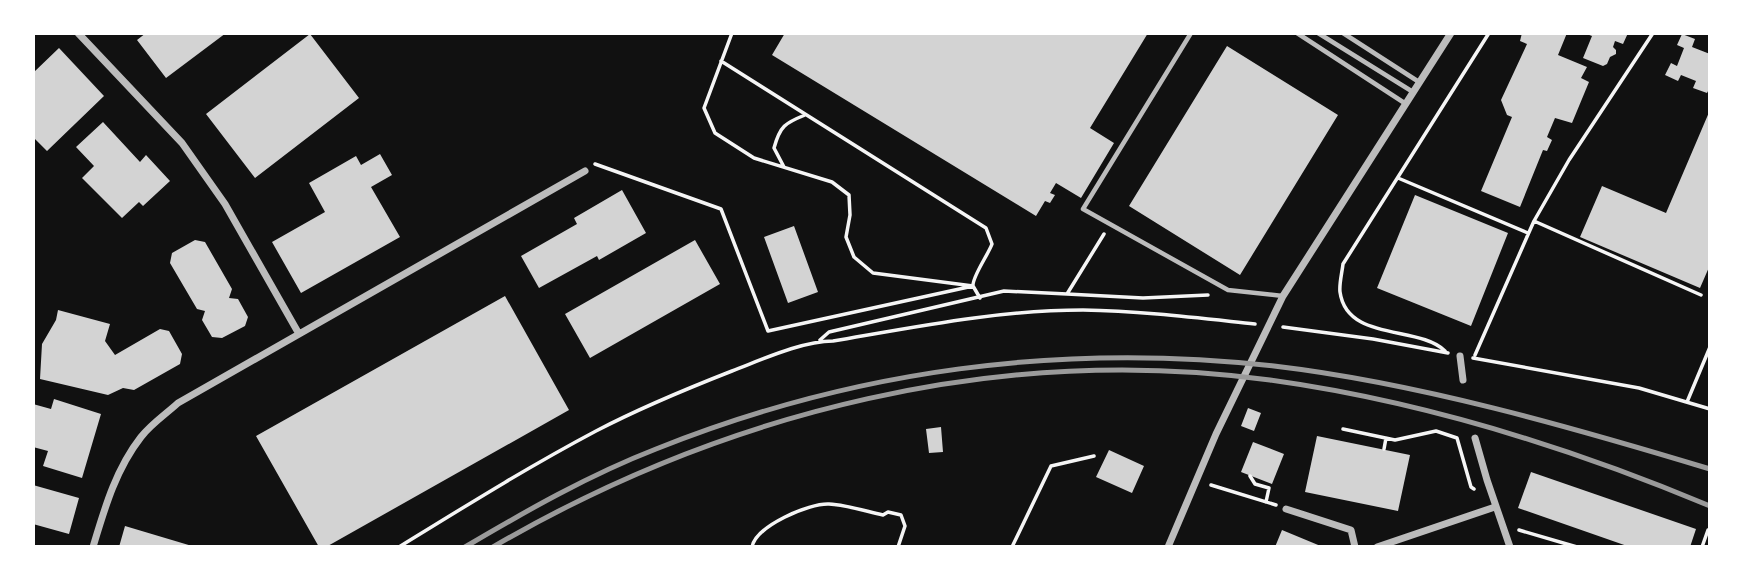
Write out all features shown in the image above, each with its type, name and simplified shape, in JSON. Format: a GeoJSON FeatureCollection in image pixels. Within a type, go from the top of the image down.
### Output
{"type":"FeatureCollection","features":[{"type":"Feature","properties":{"kind":"street"},"geometry":{"type":"LineString","coordinates":[[78,33],[182,143],[225,204],[299,334]]}},
{"type":"Feature","properties":{"kind":"street"},"geometry":{"type":"LineString","coordinates":[[1168,547],[1216,434],[1283,296],[1451,33]]}},
{"type":"Feature","properties":{"kind":"street"},"geometry":{"type":"LineString","coordinates":[[93,547],[108,496],[125,460],[143,434],[178,403],[585,170]]}},
{"type":"Feature","properties":{"kind":"street"},"geometry":{"type":"LineString","coordinates":[[1460,356],[1463,380]]}},
{"type":"Feature","properties":{"kind":"street"},"geometry":{"type":"LineString","coordinates":[[1475,438],[1510,547]]}},
{"type":"Feature","properties":{"kind":"street"},"geometry":{"type":"LineString","coordinates":[[1377,547],[1495,507]]}},
{"type":"Feature","properties":{"kind":"street"},"geometry":{"type":"LineString","coordinates":[[1286,509],[1351,530],[1355,547]]}},
{"type":"Feature","properties":{"kind":"lane"},"geometry":{"type":"LineString","coordinates":[[1191,33],[1083,209],[1228,290],[1283,296]]}},
{"type":"Feature","properties":{"kind":"lane"},"geometry":{"type":"LineString","coordinates":[[1297,33],[1406,104]]}},
{"type":"Feature","properties":{"kind":"lane"},"geometry":{"type":"LineString","coordinates":[[1318,33],[1414,93]]}},
{"type":"Feature","properties":{"kind":"lane"},"geometry":{"type":"LineString","coordinates":[[1345,34],[1420,82]]}},
{"type":"Feature","properties":{"kind":"path"},"geometry":{"type":"LineString","coordinates":[[732,33],[704,108],[715,133],[754,158],[832,182],[849,195],[850,215],[846,237],[854,257],[873,273],[973,286]]}},
{"type":"Feature","properties":{"kind":"path"},"geometry":{"type":"LineString","coordinates":[[1446,353],[1436,343],[1368,326],[1347,310],[1340,292],[1343,264],[1489,33]]}},
{"type":"Feature","properties":{"kind":"path"},"geometry":{"type":"LineString","coordinates":[[1474,359],[1534,221],[1569,160],[1653,33]]}},
{"type":"Feature","properties":{"kind":"path"},"geometry":{"type":"LineString","coordinates":[[721,61],[986,228],[992,244],[984,264],[972,279],[981,298]]}},
{"type":"Feature","properties":{"kind":"path"},"geometry":{"type":"LineString","coordinates":[[784,167],[774,148],[779,131],[789,122],[806,115]]}},
{"type":"Feature","properties":{"kind":"path"},"geometry":{"type":"LineString","coordinates":[[585,170],[594,163],[721,209],[768,331],[973,286]]}},
{"type":"Feature","properties":{"kind":"path"},"geometry":{"type":"LineString","coordinates":[[1398,178],[1528,233]]}},
{"type":"Feature","properties":{"kind":"path"},"geometry":{"type":"LineString","coordinates":[[1534,221],[1701,295]]}},
{"type":"Feature","properties":{"kind":"path"},"geometry":{"type":"LineString","coordinates":[[1067,293],[1110,225]]}},
{"type":"Feature","properties":{"kind":"path"},"geometry":{"type":"LineString","coordinates":[[818,341],[829,332],[1004,291],[1143,298],[1200,294],[1213,296]]}},
{"type":"Feature","properties":{"kind":"path"},"geometry":{"type":"LineString","coordinates":[[399,547],[597,430],[673,394],[818,341],[999,316],[1083,310],[1237,322]]}},
{"type":"Feature","properties":{"kind":"path"},"geometry":{"type":"LineString","coordinates":[[1301,329],[1373,339],[1639,388],[1710,409]]}},
{"type":"Feature","properties":{"kind":"path"},"geometry":{"type":"LineString","coordinates":[[1687,402],[1710,347]]}},
{"type":"Feature","properties":{"kind":"path"},"geometry":{"type":"LineString","coordinates":[[1343,429],[1395,440],[1436,431],[1457,438],[1471,487],[1492,497]]}},
{"type":"Feature","properties":{"kind":"path"},"geometry":{"type":"LineString","coordinates":[[1384,449],[1386,438]]}},
{"type":"Feature","properties":{"kind":"path"},"geometry":{"type":"LineString","coordinates":[[1012,547],[1051,466],[1094,456]]}},
{"type":"Feature","properties":{"kind":"path"},"geometry":{"type":"LineString","coordinates":[[1250,476],[1255,484],[1269,488],[1266,502]]}},
{"type":"Feature","properties":{"kind":"path"},"geometry":{"type":"LineString","coordinates":[[1211,485],[1286,509]]}},
{"type":"Feature","properties":{"kind":"path"},"geometry":{"type":"LineString","coordinates":[[752,547],[754,538],[767,527],[805,509],[827,504],[883,515],[895,512],[901,515],[905,526],[898,547]]}},
{"type":"Feature","properties":{"kind":"path"},"geometry":{"type":"LineString","coordinates":[[1502,525],[1577,547]]}},
{"type":"Feature","properties":{"kind":"path"},"geometry":{"type":"LineString","coordinates":[[1702,547],[1709,530]]}},
{"type":"Feature","properties":{"kind":"building"},"geometry":{"type":"Polygon","coordinates":[[[146,33],[226,33],[166,78],[137,40],[146,33]]]}},
{"type":"Feature","properties":{"kind":"building"},"geometry":{"type":"Polygon","coordinates":[[[785,33],[1148,33],[1090,128],[1114,143],[1081,198],[1056,183],[1050,193],[1055,195],[1050,203],[1045,201],[1036,216],[772,55],[785,33]]]}},
{"type":"Feature","properties":{"kind":"building"},"geometry":{"type":"Polygon","coordinates":[[[1522,33],[1567,33],[1558,55],[1587,67],[1581,78],[1589,82],[1572,123],[1555,118],[1547,137],[1552,140],[1547,151],[1543,150],[1520,207],[1481,191],[1512,117],[1507,115],[1501,100],[1527,44],[1520,41],[1522,33]]]}},
{"type":"Feature","properties":{"kind":"building"},"geometry":{"type":"Polygon","coordinates":[[[1584,33],[1628,33],[1623,44],[1615,41],[1613,47],[1616,54],[1603,66],[1583,58],[1592,36],[1584,33]]]}},
{"type":"Feature","properties":{"kind":"building"},"geometry":{"type":"Polygon","coordinates":[[[310,34],[359,98],[255,178],[206,114],[310,34]]]}},
{"type":"Feature","properties":{"kind":"building"},"geometry":{"type":"Polygon","coordinates":[[[1682,34],[1695,39],[1692,47],[1710,54],[1710,87],[1707,93],[1693,88],[1696,81],[1681,75],[1678,81],[1665,75],[1671,63],[1677,66],[1684,48],[1677,45],[1682,34]]]}},
{"type":"Feature","properties":{"kind":"building"},"geometry":{"type":"Polygon","coordinates":[[[1227,46],[1338,115],[1240,275],[1129,206],[1227,46]]]}},
{"type":"Feature","properties":{"kind":"building"},"geometry":{"type":"Polygon","coordinates":[[[59,48],[104,96],[47,151],[33,137],[33,73],[59,48]]]}},
{"type":"Feature","properties":{"kind":"building"},"geometry":{"type":"Polygon","coordinates":[[[1710,110],[1710,265],[1700,288],[1580,237],[1602,186],[1666,213],[1710,110]]]}},
{"type":"Feature","properties":{"kind":"building"},"geometry":{"type":"Polygon","coordinates":[[[103,122],[140,162],[146,155],[170,181],[143,206],[139,202],[122,218],[82,178],[94,166],[76,147],[103,122]]]}},
{"type":"Feature","properties":{"kind":"building"},"geometry":{"type":"Polygon","coordinates":[[[380,154],[392,175],[371,187],[400,237],[301,293],[272,242],[325,212],[309,183],[356,156],[361,165],[380,154]]]}},
{"type":"Feature","properties":{"kind":"building"},"geometry":{"type":"Polygon","coordinates":[[[622,190],[646,233],[599,260],[597,256],[539,288],[521,256],[577,224],[574,218],[622,190]]]}},
{"type":"Feature","properties":{"kind":"building"},"geometry":{"type":"Polygon","coordinates":[[[1415,195],[1508,233],[1471,326],[1377,288],[1415,195]]]}},
{"type":"Feature","properties":{"kind":"building"},"geometry":{"type":"Polygon","coordinates":[[[794,226],[818,292],[788,303],[764,237],[794,226]]]}},
{"type":"Feature","properties":{"kind":"building"},"geometry":{"type":"Polygon","coordinates":[[[195,240],[205,242],[232,289],[229,298],[238,299],[248,317],[245,326],[222,338],[212,337],[202,320],[205,311],[197,309],[170,263],[172,253],[195,240]]]}},
{"type":"Feature","properties":{"kind":"building"},"geometry":{"type":"Polygon","coordinates":[[[695,240],[720,284],[590,358],[565,314],[695,240]]]}},
{"type":"Feature","properties":{"kind":"building"},"geometry":{"type":"Polygon","coordinates":[[[505,296],[569,410],[326,547],[319,547],[256,436],[505,296]]]}},
{"type":"Feature","properties":{"kind":"building"},"geometry":{"type":"Polygon","coordinates":[[[58,310],[110,324],[105,341],[115,355],[160,329],[169,331],[182,354],[180,364],[134,390],[123,388],[108,395],[40,379],[42,344],[56,320],[58,310]]]}},
{"type":"Feature","properties":{"kind":"building"},"geometry":{"type":"Polygon","coordinates":[[[54,399],[101,414],[82,478],[43,466],[48,451],[33,447],[33,404],[51,409],[54,399]]]}},
{"type":"Feature","properties":{"kind":"building"},"geometry":{"type":"Polygon","coordinates":[[[1248,408],[1261,413],[1254,431],[1241,426],[1248,408]]]}},
{"type":"Feature","properties":{"kind":"building"},"geometry":{"type":"Polygon","coordinates":[[[941,427],[943,452],[929,453],[926,429],[941,427]]]}},
{"type":"Feature","properties":{"kind":"building"},"geometry":{"type":"Polygon","coordinates":[[[1317,436],[1410,455],[1398,511],[1305,492],[1317,436]]]}},
{"type":"Feature","properties":{"kind":"building"},"geometry":{"type":"Polygon","coordinates":[[[1253,442],[1284,454],[1272,484],[1241,472],[1253,442]]]}},
{"type":"Feature","properties":{"kind":"building"},"geometry":{"type":"Polygon","coordinates":[[[1109,450],[1144,466],[1132,493],[1096,477],[1109,450]]]}},
{"type":"Feature","properties":{"kind":"building"},"geometry":{"type":"Polygon","coordinates":[[[1531,472],[1696,529],[1690,547],[1630,547],[1518,508],[1531,472]]]}},
{"type":"Feature","properties":{"kind":"building"},"geometry":{"type":"Polygon","coordinates":[[[33,485],[79,498],[69,534],[33,524],[33,485]]]}},
{"type":"Feature","properties":{"kind":"building"},"geometry":{"type":"Polygon","coordinates":[[[125,526],[192,546],[192,547],[119,547],[125,526]]]}},
{"type":"Feature","properties":{"kind":"building"},"geometry":{"type":"Polygon","coordinates":[[[1282,530],[1323,547],[1275,547],[1282,530]]]}},
{"type":"Feature","properties":{"kind":"railway"},"geometry":{"type":"LineString","coordinates":[[465,547],[606,470],[730,422],[806,399],[882,382],[959,369],[1037,361],[1195,359],[1328,374],[1383,383],[1494,408],[1710,469]]}},
{"type":"Feature","properties":{"kind":"railway"},"geometry":{"type":"LineString","coordinates":[[493,547],[582,499],[675,458],[770,425],[868,399],[967,381],[1068,371],[1169,371],[1270,380],[1383,400],[1549,446],[1710,506]]}}]}
